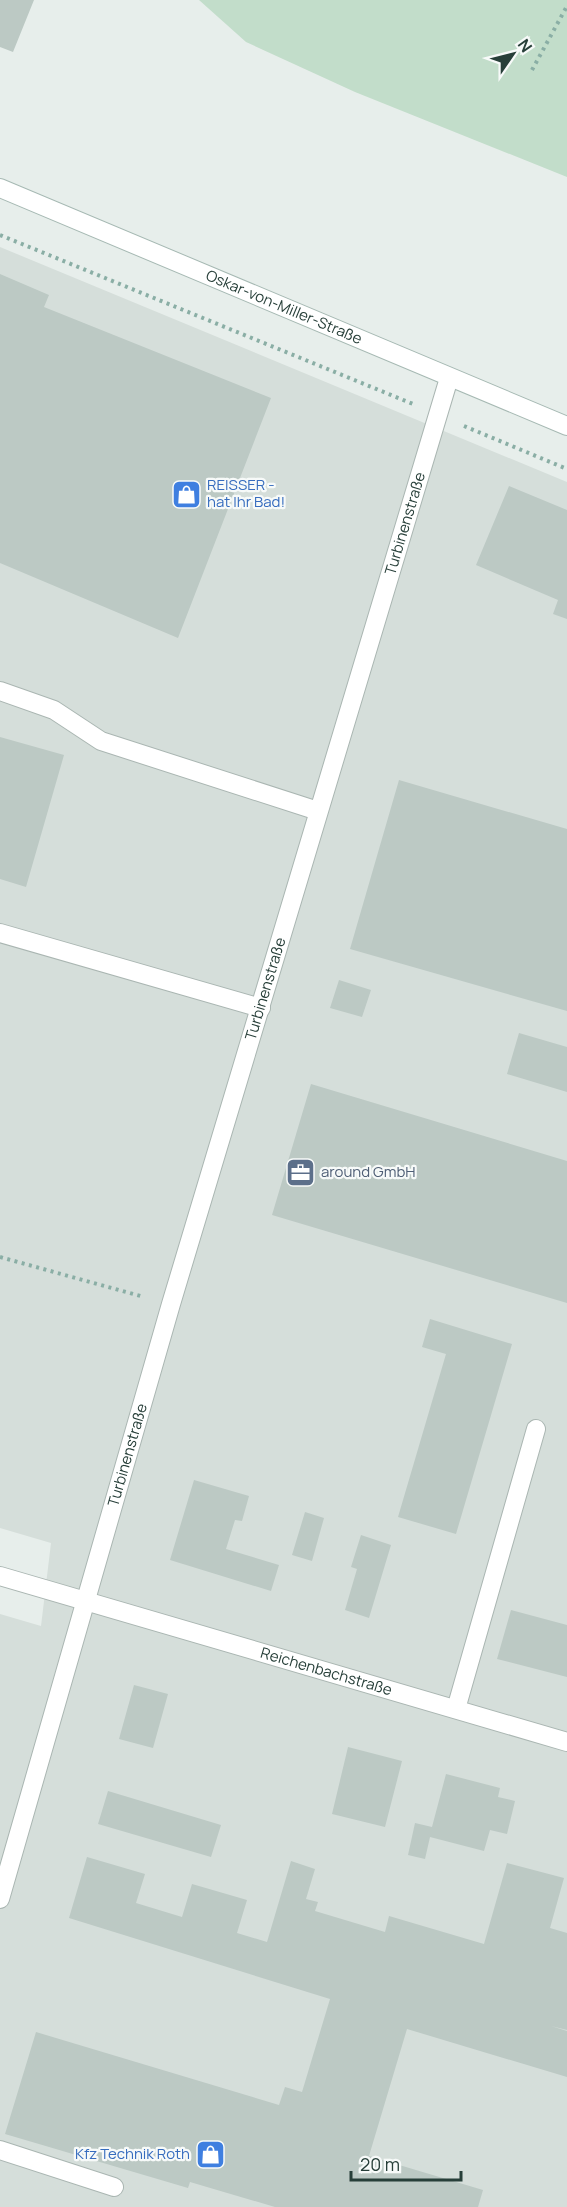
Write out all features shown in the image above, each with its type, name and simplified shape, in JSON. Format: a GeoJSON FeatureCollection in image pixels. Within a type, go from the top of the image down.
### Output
{"type":"FeatureCollection","features":[{"type":"Feature","properties":{"kind":"street","name":"Oskar-von-Miller-Straße"},"geometry":{"type":"LineString","coordinates":[[0,188],[567,426]]}},
{"type":"Feature","properties":{"kind":"street","name":"Turbinenstraße"},"geometry":{"type":"LineString","coordinates":[[0,1899],[171,1304],[449,378]]}},
{"type":"Feature","properties":{"kind":"street"},"geometry":{"type":"LineString","coordinates":[[0,691],[54,710],[102,741],[318,811]]}},
{"type":"Feature","properties":{"kind":"street"},"geometry":{"type":"LineString","coordinates":[[0,933],[261,1008]]}},
{"type":"Feature","properties":{"kind":"street"},"geometry":{"type":"LineString","coordinates":[[456,1709],[536,1429]]}},
{"type":"Feature","properties":{"kind":"street"},"geometry":{"type":"LineString","coordinates":[[0,1576],[86,1601]]}},
{"type":"Feature","properties":{"kind":"street","name":"Reichenbachstraße"},"geometry":{"type":"LineString","coordinates":[[86,1601],[567,1742]]}},
{"type":"Feature","properties":{"kind":"street"},"geometry":{"type":"LineString","coordinates":[[0,2150],[114,2187]]}},
{"type":"Feature","properties":{"kind":"path"},"geometry":{"type":"LineString","coordinates":[[532,70],[567,6]]}},
{"type":"Feature","properties":{"kind":"path"},"geometry":{"type":"LineString","coordinates":[[0,235],[567,469]]}},
{"type":"Feature","properties":{"kind":"path"},"geometry":{"type":"LineString","coordinates":[[0,1257],[171,1304]]}},
{"type":"Feature","properties":{"kind":"shaded area"},"geometry":{"type":"Polygon","coordinates":[[[0,247],[567,482],[567,2207],[0,2207],[0,1614],[41,1626],[51,1543],[0,1528],[0,247]]]}},
{"type":"Feature","properties":{"kind":"green space"},"geometry":{"type":"Polygon","coordinates":[[[199,0],[567,0],[567,177],[355,92],[246,42],[199,0]]]}},
{"type":"Feature","properties":{"kind":"building"},"geometry":{"type":"Polygon","coordinates":[[[0,0],[34,0],[13,52],[0,47],[0,0]]]}},
{"type":"Feature","properties":{"kind":"building"},"geometry":{"type":"Polygon","coordinates":[[[0,274],[49,295],[44,307],[271,398],[178,638],[0,563],[0,274]]]}},
{"type":"Feature","properties":{"kind":"building"},"geometry":{"type":"Polygon","coordinates":[[[509,486],[567,510],[567,619],[553,614],[558,600],[476,565],[509,486]]]}},
{"type":"Feature","properties":{"kind":"building"},"geometry":{"type":"Polygon","coordinates":[[[0,737],[64,755],[26,887],[0,879],[0,737]]]}},
{"type":"Feature","properties":{"kind":"building"},"geometry":{"type":"Polygon","coordinates":[[[399,780],[567,829],[567,1011],[350,949],[399,780]]]}},
{"type":"Feature","properties":{"kind":"building"},"geometry":{"type":"Polygon","coordinates":[[[339,980],[371,990],[362,1017],[330,1008],[339,980]]]}},
{"type":"Feature","properties":{"kind":"building"},"geometry":{"type":"Polygon","coordinates":[[[519,1033],[567,1047],[567,1092],[507,1074],[519,1033]]]}},
{"type":"Feature","properties":{"kind":"building"},"geometry":{"type":"Polygon","coordinates":[[[311,1084],[567,1161],[567,1303],[272,1215],[311,1084]]]}},
{"type":"Feature","properties":{"kind":"building"},"geometry":{"type":"Polygon","coordinates":[[[430,1319],[512,1344],[456,1534],[398,1517],[446,1354],[422,1347],[430,1319]]]}},
{"type":"Feature","properties":{"kind":"building"},"geometry":{"type":"Polygon","coordinates":[[[194,1480],[249,1496],[242,1521],[235,1520],[226,1549],[279,1565],[271,1591],[170,1560],[194,1480]]]}},
{"type":"Feature","properties":{"kind":"building"},"geometry":{"type":"Polygon","coordinates":[[[305,1512],[324,1518],[312,1561],[292,1555],[305,1512]]]}},
{"type":"Feature","properties":{"kind":"building"},"geometry":{"type":"Polygon","coordinates":[[[361,1535],[391,1545],[369,1618],[345,1610],[357,1569],[351,1567],[361,1535]]]}},
{"type":"Feature","properties":{"kind":"building"},"geometry":{"type":"Polygon","coordinates":[[[511,1610],[567,1625],[567,1677],[497,1659],[511,1610]]]}},
{"type":"Feature","properties":{"kind":"building"},"geometry":{"type":"Polygon","coordinates":[[[134,1685],[168,1694],[153,1748],[119,1739],[134,1685]]]}},
{"type":"Feature","properties":{"kind":"building"},"geometry":{"type":"Polygon","coordinates":[[[348,1747],[402,1761],[385,1827],[332,1814],[348,1747]]]}},
{"type":"Feature","properties":{"kind":"building"},"geometry":{"type":"Polygon","coordinates":[[[446,1774],[500,1788],[498,1797],[515,1801],[507,1834],[490,1830],[484,1851],[430,1837],[425,1859],[408,1855],[415,1823],[432,1827],[446,1774]]]}},
{"type":"Feature","properties":{"kind":"building"},"geometry":{"type":"Polygon","coordinates":[[[108,1791],[221,1825],[211,1857],[98,1824],[108,1791]]]}},
{"type":"Feature","properties":{"kind":"building"},"geometry":{"type":"Polygon","coordinates":[[[87,1857],[145,1874],[136,1903],[182,1917],[192,1884],[247,1900],[237,1933],[267,1942],[291,1861],[315,1869],[306,1899],[318,1902],[315,1911],[385,1932],[389,1916],[484,1944],[507,1863],[564,1878],[550,1928],[567,1933],[567,2030],[551,2026],[567,2031],[567,2077],[407,2029],[369,2156],[483,2190],[478,2207],[275,2207],[190,2182],[188,2188],[5,2134],[36,2032],[279,2105],[285,2087],[302,2092],[330,1999],[69,1918],[87,1857]]]}},
{"type":"Feature","properties":{"kind":"place","name":"REISSER - hat Ihr Bad!"},"geometry":{"type":"Point","coordinates":[186,494]}},
{"type":"Feature","properties":{"kind":"place","name":"around GmbH"},"geometry":{"type":"Point","coordinates":[300,1172]}},
{"type":"Feature","properties":{"kind":"place","name":"Kfz Technik Roth"},"geometry":{"type":"Point","coordinates":[211,2154]}}]}
